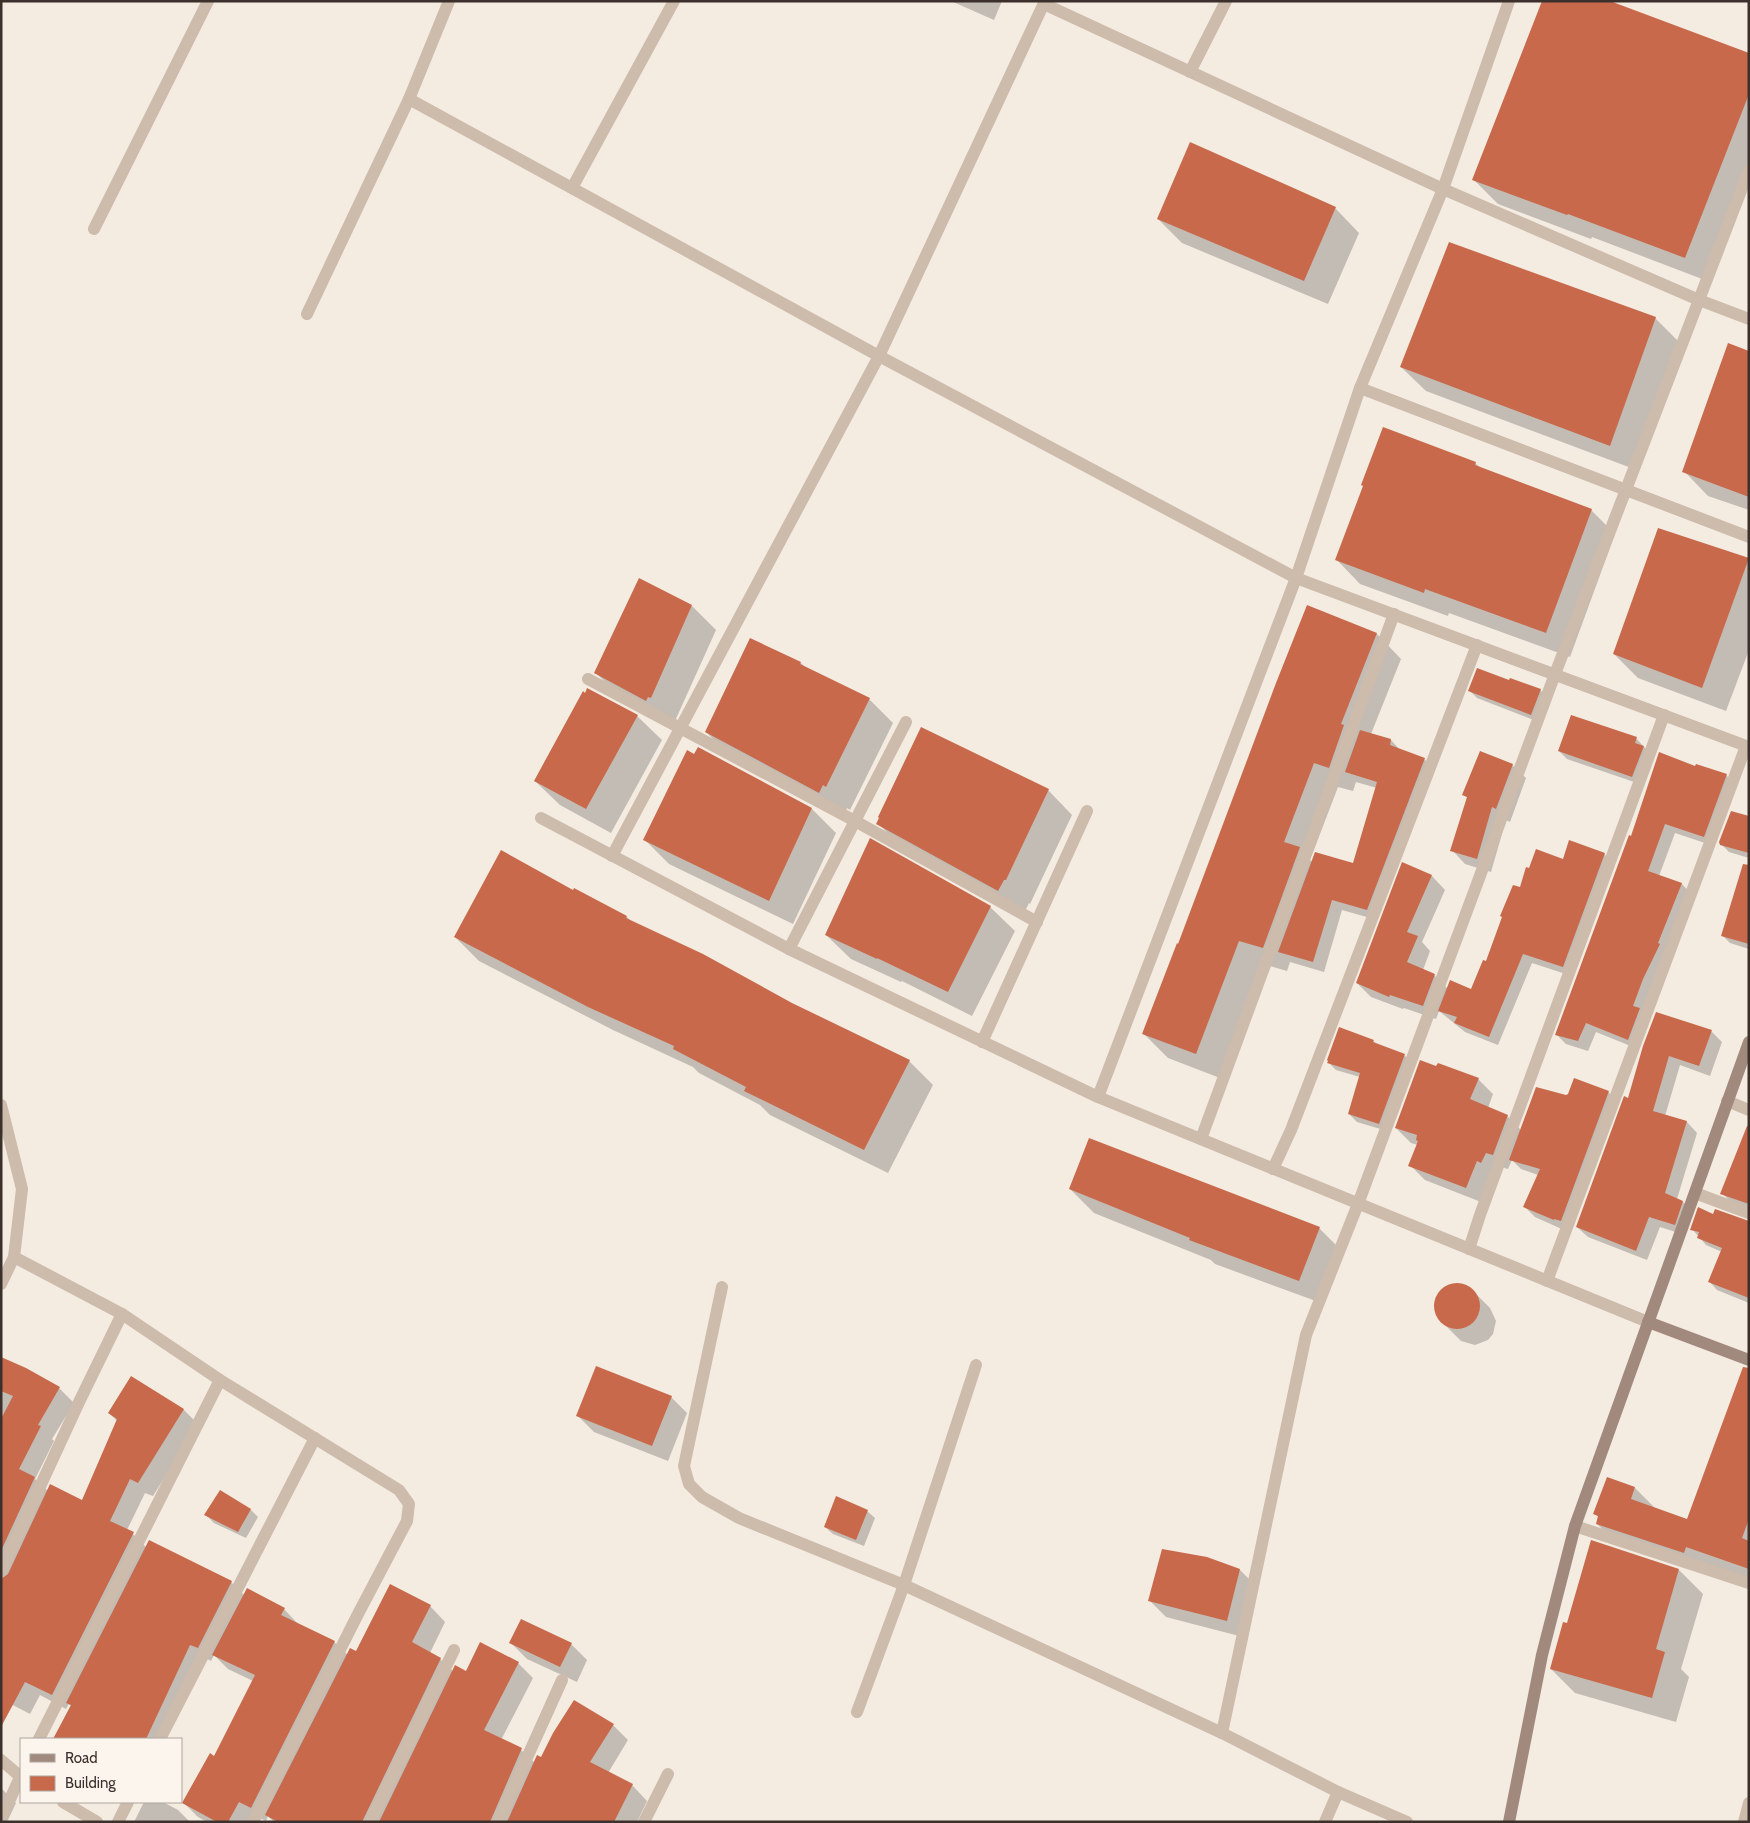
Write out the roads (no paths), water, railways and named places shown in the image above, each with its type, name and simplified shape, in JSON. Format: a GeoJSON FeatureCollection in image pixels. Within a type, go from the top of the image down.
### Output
{"type":"FeatureCollection","features":[{"type":"Feature","properties":{"kind":"street"},"geometry":{"type":"LineString","coordinates":[[94,229],[208,1]]}},
{"type":"Feature","properties":{"kind":"street"},"geometry":{"type":"LineString","coordinates":[[307,314],[409,100],[449,1]]}},
{"type":"Feature","properties":{"kind":"street"},"geometry":{"type":"LineString","coordinates":[[572,188],[674,1]]}},
{"type":"Feature","properties":{"kind":"street"},"geometry":{"type":"LineString","coordinates":[[1190,72],[1226,1]]}},
{"type":"Feature","properties":{"kind":"street"},"geometry":{"type":"LineString","coordinates":[[1098,1097],[1296,578],[1360,388],[1443,190],[1509,1]]}},
{"type":"Feature","properties":{"kind":"street"},"geometry":{"type":"LineString","coordinates":[[612,856],[879,356],[1044,2],[1443,190],[1699,300],[1749,318]]}},
{"type":"Feature","properties":{"kind":"street"},"geometry":{"type":"LineString","coordinates":[[409,100],[879,356],[1296,578],[1748,747],[1547,1280]]}},
{"type":"Feature","properties":{"kind":"street"},"geometry":{"type":"LineString","coordinates":[[1222,1733],[1306,1335],[1358,1204],[1555,674],[1749,170]]}},
{"type":"Feature","properties":{"kind":"street"},"geometry":{"type":"LineString","coordinates":[[1360,388],[1749,538]]}},
{"type":"Feature","properties":{"kind":"street"},"geometry":{"type":"LineString","coordinates":[[1201,1139],[1394,614]]}},
{"type":"Feature","properties":{"kind":"street"},"geometry":{"type":"LineString","coordinates":[[1273,1169],[1295,1121],[1477,645]]}},
{"type":"Feature","properties":{"kind":"street"},"geometry":{"type":"LineString","coordinates":[[588,679],[855,821],[1037,922]]}},
{"type":"Feature","properties":{"kind":"street"},"geometry":{"type":"LineString","coordinates":[[1469,1249],[1664,715]]}},
{"type":"Feature","properties":{"kind":"street"},"geometry":{"type":"LineString","coordinates":[[789,949],[906,722]]}},
{"type":"Feature","properties":{"kind":"street"},"geometry":{"type":"LineString","coordinates":[[982,1042],[1088,811]]}},
{"type":"Feature","properties":{"kind":"street"},"geometry":{"type":"LineString","coordinates":[[541,818],[789,949],[1098,1097],[1648,1322],[1749,1360]]}},
{"type":"Feature","properties":{"kind":"street"},"geometry":{"type":"LineString","coordinates":[[1509,1822],[1542,1655],[1574,1526],[1749,1042]]}},
{"type":"Feature","properties":{"kind":"street"},"geometry":{"type":"LineString","coordinates":[[1727,1102],[1749,1110]]}},
{"type":"Feature","properties":{"kind":"street"},"geometry":{"type":"LineString","coordinates":[[1,1105],[22,1189],[14,1257],[1,1284]]}},
{"type":"Feature","properties":{"kind":"street"},"geometry":{"type":"LineString","coordinates":[[1695,1193],[1749,1213]]}},
{"type":"Feature","properties":{"kind":"street"},"geometry":{"type":"LineString","coordinates":[[14,1257],[122,1314],[220,1380],[399,1490],[409,1504],[407,1521],[253,1822]]}},
{"type":"Feature","properties":{"kind":"street"},"geometry":{"type":"LineString","coordinates":[[722,1287],[684,1466],[689,1484],[702,1497],[738,1518],[904,1585],[1222,1733],[1338,1792],[1407,1822]]}},
{"type":"Feature","properties":{"kind":"street"},"geometry":{"type":"LineString","coordinates":[[1,1571],[122,1314]]}},
{"type":"Feature","properties":{"kind":"street"},"geometry":{"type":"LineString","coordinates":[[857,1712],[904,1585],[976,1365]]}},
{"type":"Feature","properties":{"kind":"street"},"geometry":{"type":"LineString","coordinates":[[40,1738],[220,1380]]}},
{"type":"Feature","properties":{"kind":"street"},"geometry":{"type":"LineString","coordinates":[[161,1738],[315,1438]]}},
{"type":"Feature","properties":{"kind":"street"},"geometry":{"type":"LineString","coordinates":[[1574,1526],[1749,1582]]}},
{"type":"Feature","properties":{"kind":"street"},"geometry":{"type":"LineString","coordinates":[[370,1822],[454,1650]]}},
{"type":"Feature","properties":{"kind":"street"},"geometry":{"type":"LineString","coordinates":[[498,1822],[562,1680]]}},
{"type":"Feature","properties":{"kind":"street"},"geometry":{"type":"LineString","coordinates":[[1,1760],[20,1775]]}},
{"type":"Feature","properties":{"kind":"street"},"geometry":{"type":"LineString","coordinates":[[644,1822],[668,1774]]}},
{"type":"Feature","properties":{"kind":"street"},"geometry":{"type":"LineString","coordinates":[[1,1820],[20,1778]]}},
{"type":"Feature","properties":{"kind":"street"},"geometry":{"type":"LineString","coordinates":[[1325,1822],[1338,1792]]}},
{"type":"Feature","properties":{"kind":"street"},"geometry":{"type":"LineString","coordinates":[[65,1803],[97,1822]]}},
{"type":"Feature","properties":{"kind":"street"},"geometry":{"type":"LineString","coordinates":[[118,1822],[128,1803]]}},
{"type":"Feature","properties":{"kind":"street"},"geometry":{"type":"LineString","coordinates":[[1744,1822],[1749,1803]]}}]}
